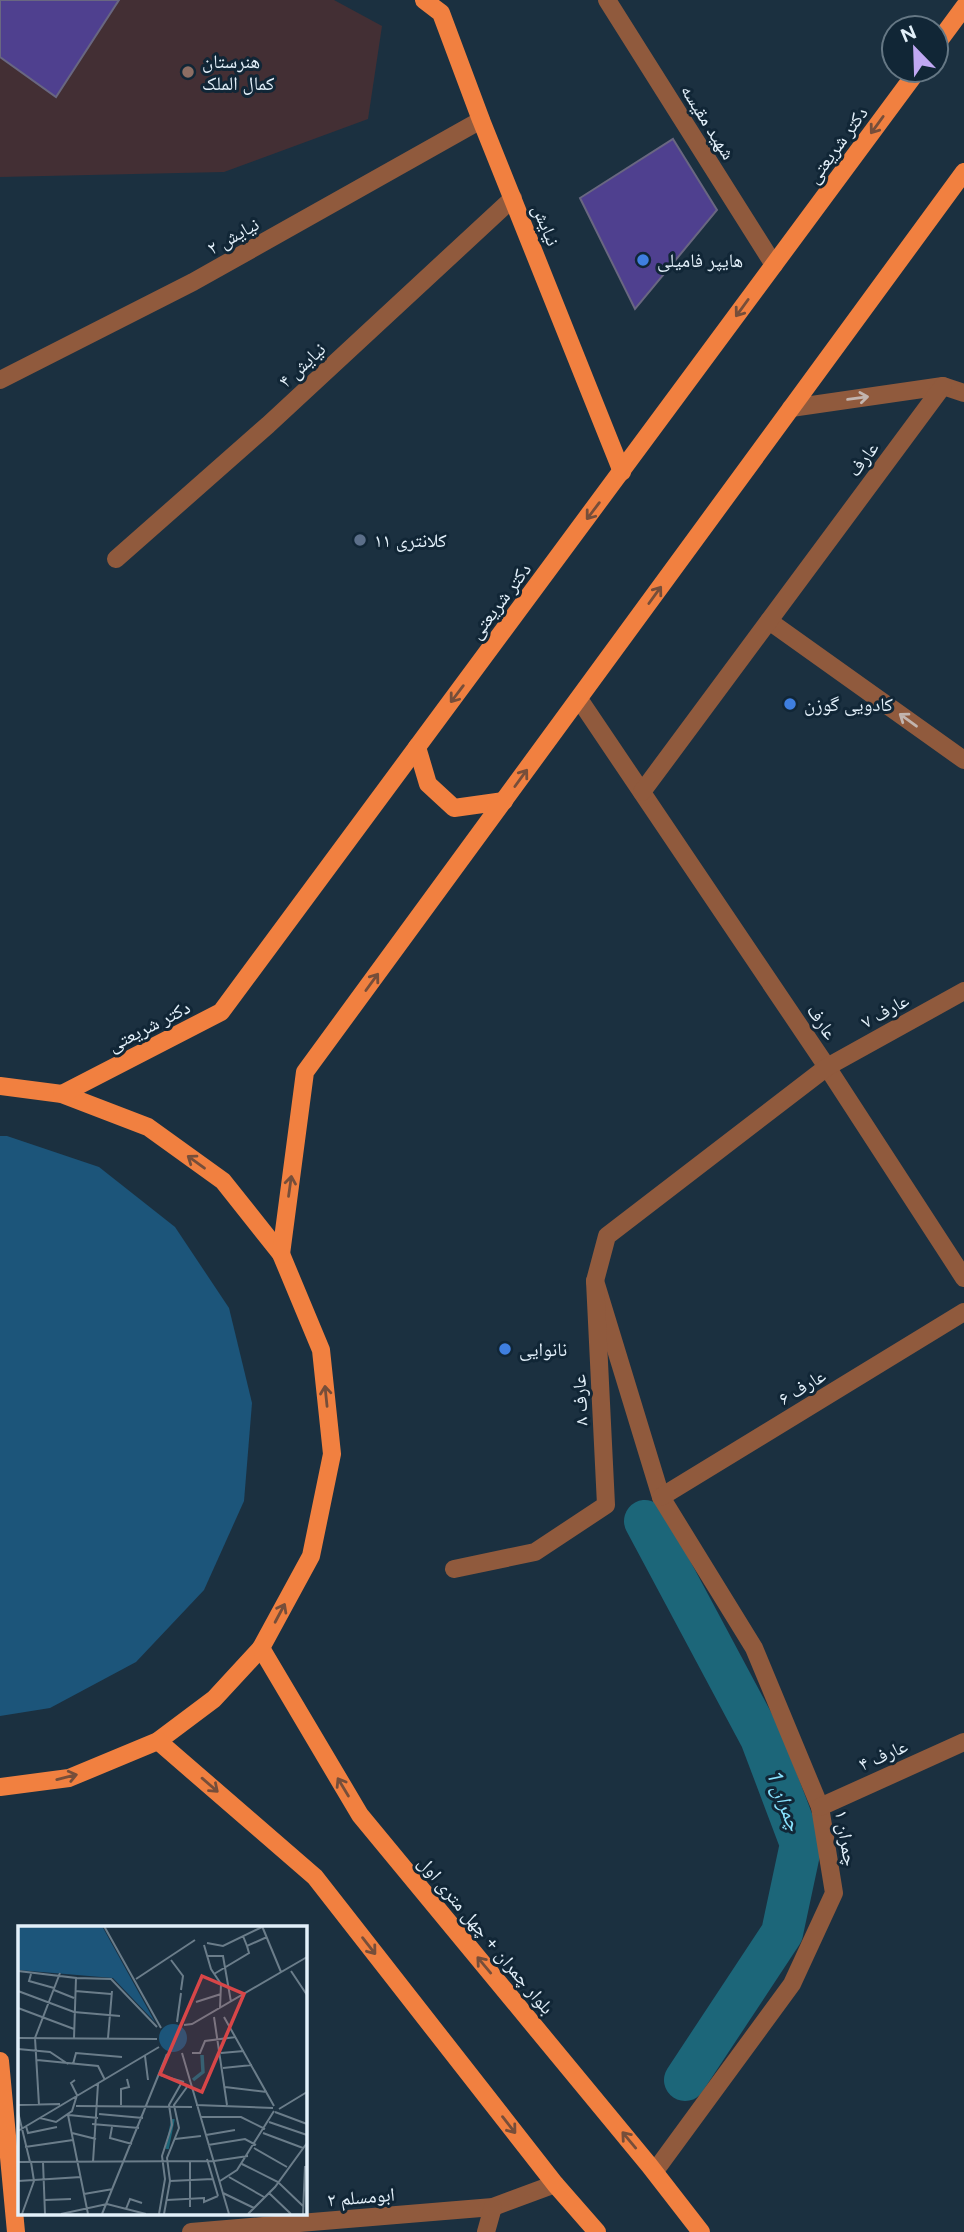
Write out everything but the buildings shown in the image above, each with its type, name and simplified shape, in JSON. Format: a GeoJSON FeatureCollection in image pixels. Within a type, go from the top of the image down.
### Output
{"type":"FeatureCollection","features":[{"type":"Feature","properties":{"kind":"main road","name":"نیایش"},"geometry":{"type":"LineString","coordinates":[[424,0],[441,13],[622,472]]}},
{"type":"Feature","properties":{"kind":"main road"},"geometry":{"type":"LineString","coordinates":[[950,26],[964,7]]}},
{"type":"Feature","properties":{"kind":"main road","name":"دکتر شریعتی"},"geometry":{"type":"LineString","coordinates":[[62,1094],[221,1012],[908,84]]}},
{"type":"Feature","properties":{"kind":"main road"},"geometry":{"type":"LineString","coordinates":[[281,1254],[305,1072],[964,172]]}},
{"type":"Feature","properties":{"kind":"main road"},"geometry":{"type":"LineString","coordinates":[[417,747],[428,784],[454,808],[504,801]]}},
{"type":"Feature","properties":{"kind":"main road"},"geometry":{"type":"LineString","coordinates":[[0,1086],[62,1094],[148,1127],[223,1181],[281,1254],[321,1350],[332,1454],[311,1556],[261,1648],[214,1699],[158,1741],[69,1778],[0,1787]]}},
{"type":"Feature","properties":{"kind":"main road","name":"بلوار چمران + چهل متری اول"},"geometry":{"type":"LineString","coordinates":[[261,1648],[360,1815],[655,2171],[701,2232]]}},
{"type":"Feature","properties":{"kind":"main road"},"geometry":{"type":"LineString","coordinates":[[158,1741],[315,1877],[555,2184],[597,2232]]}},
{"type":"Feature","properties":{"kind":"main road"},"geometry":{"type":"LineString","coordinates":[[0,2061],[16,2232]]}},
{"type":"Feature","properties":{"kind":"street","name":"شهید مقیسه"},"geometry":{"type":"LineString","coordinates":[[607,0],[774,265]]}},
{"type":"Feature","properties":{"kind":"street","name":"نیایش ۲"},"geometry":{"type":"LineString","coordinates":[[0,380],[193,282],[481,120]]}},
{"type":"Feature","properties":{"kind":"street","name":"نیایش ۴"},"geometry":{"type":"LineString","coordinates":[[116,559],[268,425],[513,198]]}},
{"type":"Feature","properties":{"kind":"street"},"geometry":{"type":"LineString","coordinates":[[791,408],[943,386],[964,393]]}},
{"type":"Feature","properties":{"kind":"street","name":"عارف"},"geometry":{"type":"LineString","coordinates":[[642,792],[943,386]]}},
{"type":"Feature","properties":{"kind":"street"},"geometry":{"type":"LineString","coordinates":[[769,621],[964,760]]}},
{"type":"Feature","properties":{"kind":"street","name":"عارف"},"geometry":{"type":"LineString","coordinates":[[579,699],[827,1067],[964,1278]]}},
{"type":"Feature","properties":{"kind":"street","name":"عارف ۷"},"geometry":{"type":"LineString","coordinates":[[827,1067],[964,991]]}},
{"type":"Feature","properties":{"kind":"street","name":"عارف ۸"},"geometry":{"type":"LineString","coordinates":[[454,1569],[535,1552],[606,1505],[595,1281],[607,1236],[827,1067]]}},
{"type":"Feature","properties":{"kind":"street","name":"۱ چمران"},"geometry":{"type":"LineString","coordinates":[[595,1281],[661,1497],[754,1648],[820,1807],[834,1893],[792,1984],[655,2171]]}},
{"type":"Feature","properties":{"kind":"street","name":"عارف ۶"},"geometry":{"type":"LineString","coordinates":[[661,1497],[964,1312]]}},
{"type":"Feature","properties":{"kind":"street","name":"عارف ۴"},"geometry":{"type":"LineString","coordinates":[[820,1807],[964,1742]]}},
{"type":"Feature","properties":{"kind":"street","name":"ابومسلم ۲"},"geometry":{"type":"LineString","coordinates":[[191,2232],[493,2207],[555,2184]]}},
{"type":"Feature","properties":{"kind":"street"},"geometry":{"type":"LineString","coordinates":[[486,2232],[493,2207]]}},
{"type":"Feature","properties":{"kind":"shaded area","name":"هنرستان کمال الملک"},"geometry":{"type":"Polygon","coordinates":[[[0,0],[334,0],[382,26],[368,119],[224,172],[0,177],[0,0]]]}},
{"type":"Feature","properties":{"kind":"shaded area"},"geometry":{"type":"Polygon","coordinates":[[[0,1136],[99,1167],[175,1227],[229,1308],[252,1403],[244,1501],[204,1590],[136,1662],[50,1708],[0,1716],[0,1136]]]}},
{"type":"Feature","properties":{"kind":"waterway","name":"چمران 1"},"geometry":{"type":"LineString","coordinates":[[645,1521],[761,1738],[801,1844],[782,1933],[685,2080]]}},
{"type":"Feature","properties":{"kind":"place","name":"هنرستان کمال الملک"},"geometry":{"type":"Point","coordinates":[188,72]}},
{"type":"Feature","properties":{"kind":"place","name":"هایپر فامیلی"},"geometry":{"type":"Point","coordinates":[643,260]}},
{"type":"Feature","properties":{"kind":"place","name":"کلانتری ۱۱"},"geometry":{"type":"Point","coordinates":[360,540]}},
{"type":"Feature","properties":{"kind":"place","name":"کادویی گوزن"},"geometry":{"type":"Point","coordinates":[790,704]}},
{"type":"Feature","properties":{"kind":"place","name":"نانوایی"},"geometry":{"type":"Point","coordinates":[505,1349]}}]}
